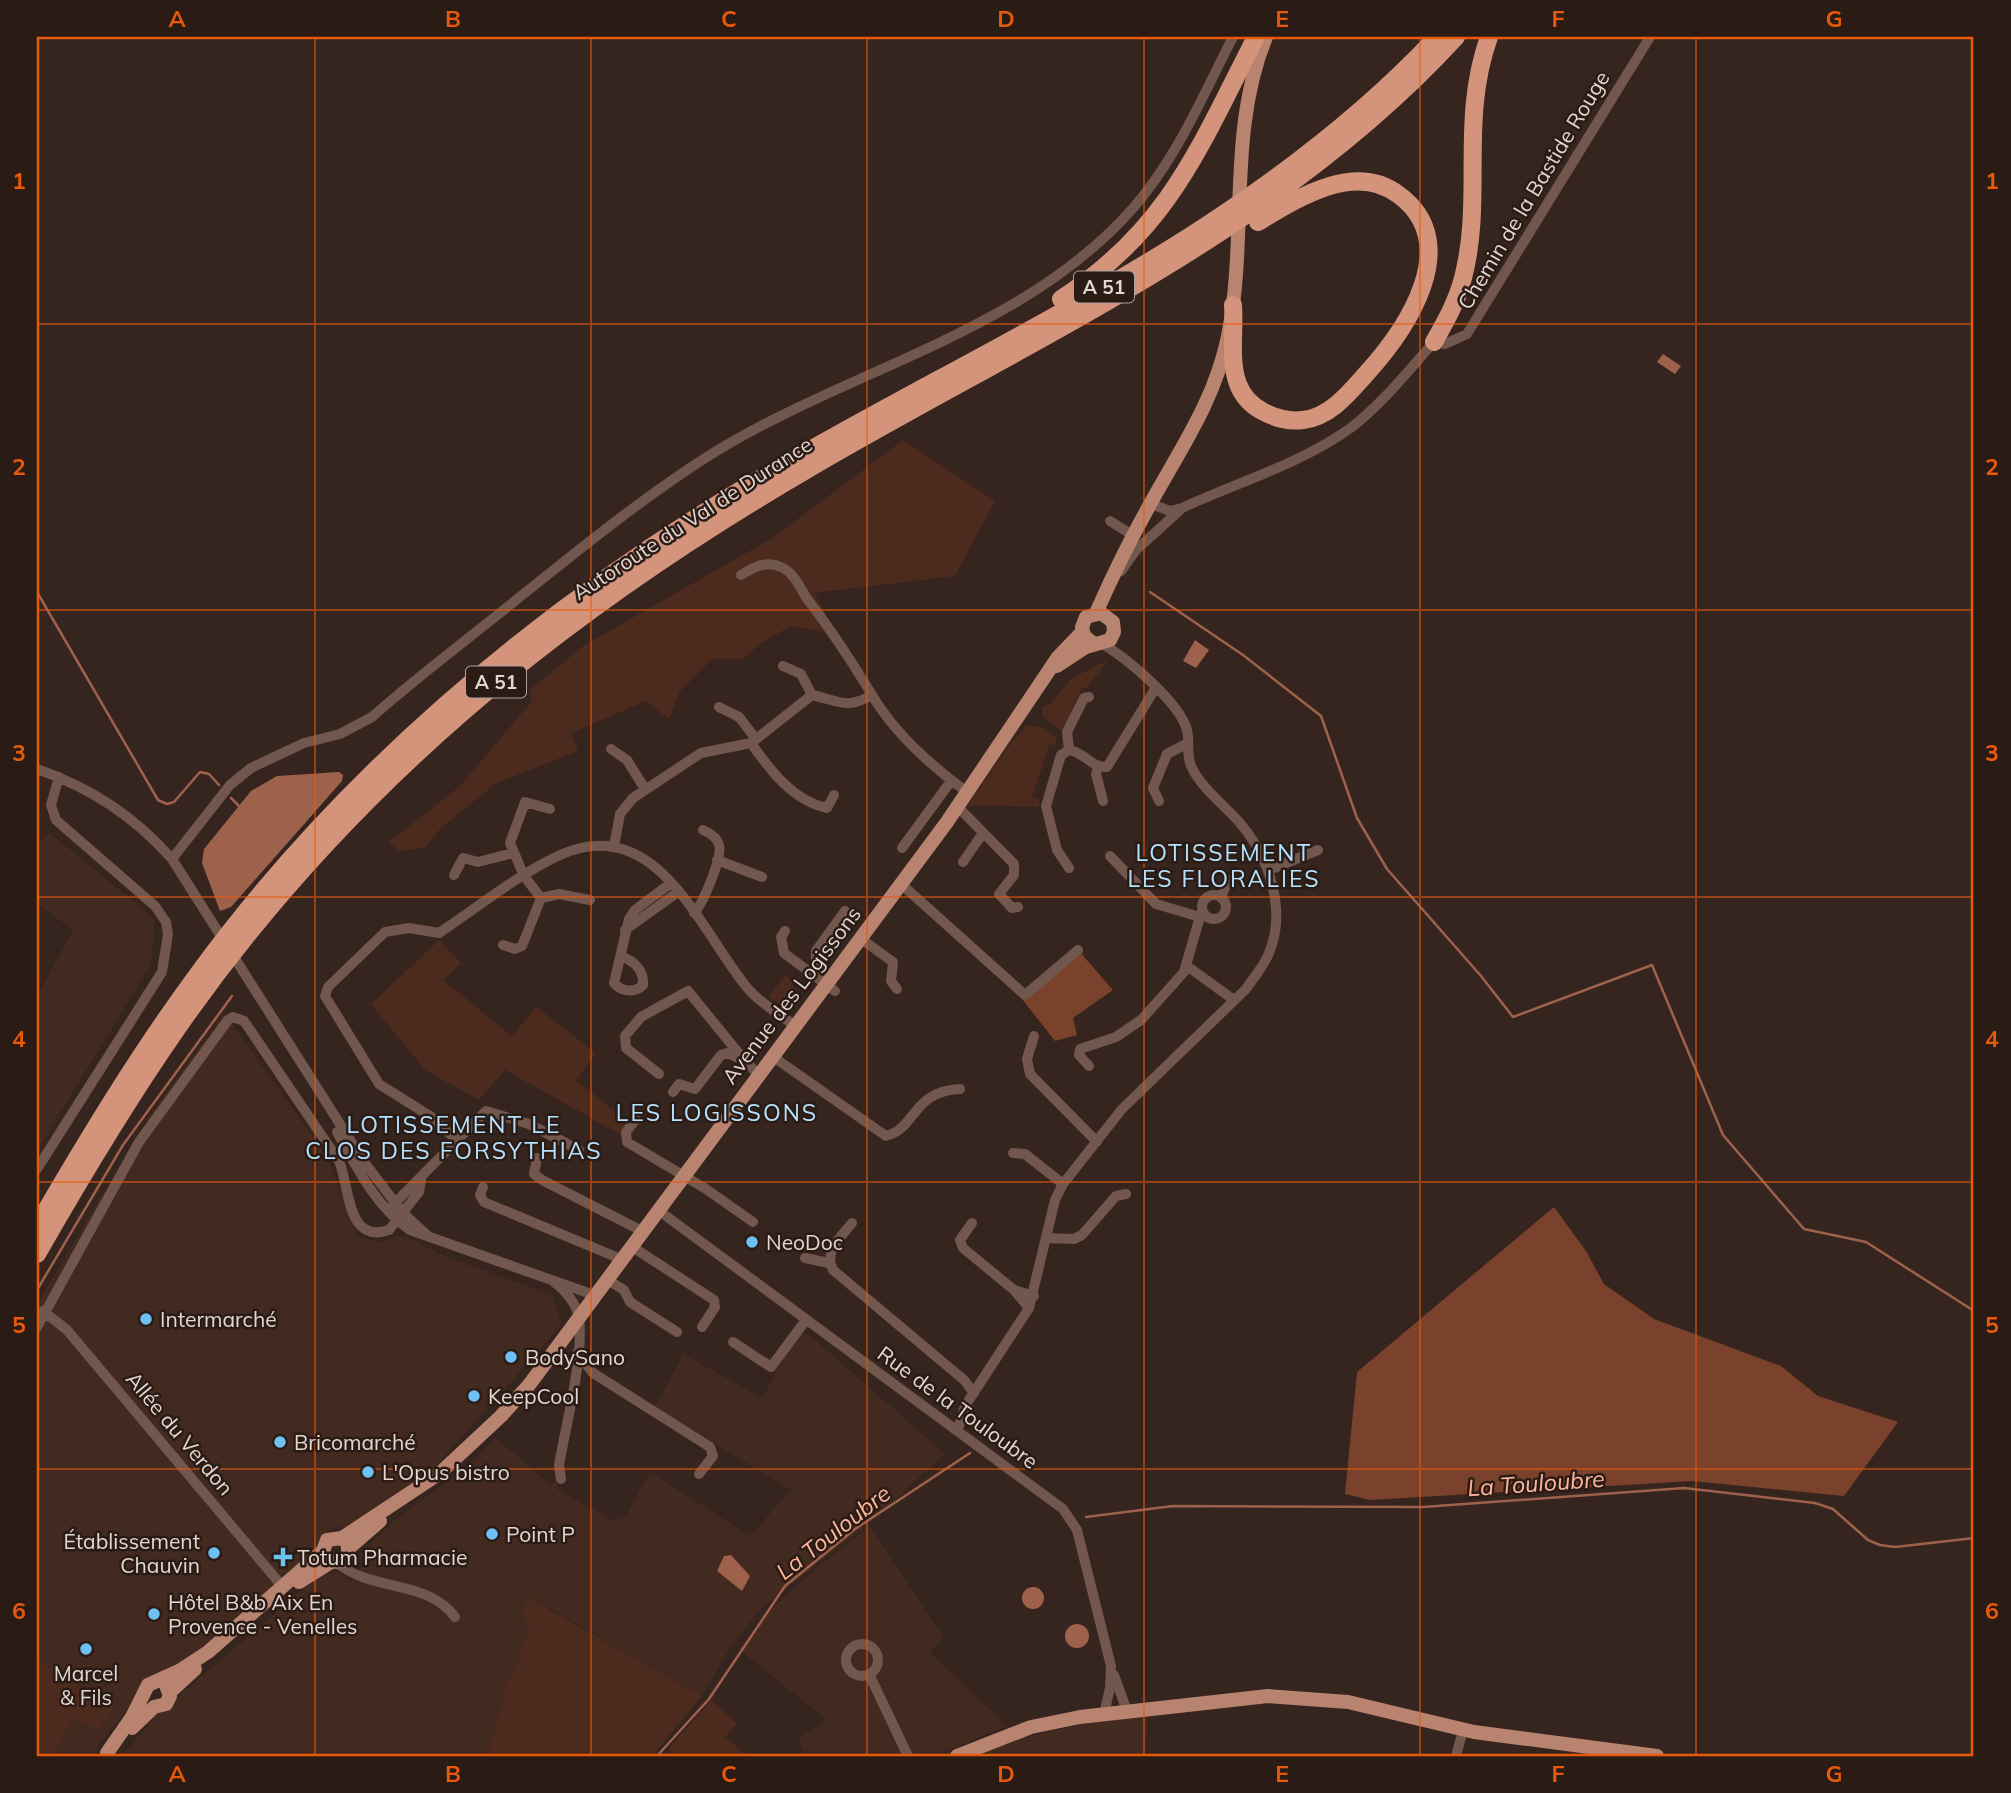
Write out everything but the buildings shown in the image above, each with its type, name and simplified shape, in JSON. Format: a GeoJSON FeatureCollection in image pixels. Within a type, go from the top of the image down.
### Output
{"type":"FeatureCollection","features":[{"type":"Feature","properties":{"kind":"highway"},"geometry":{"type":"LineString","coordinates":[[739,491],[795,452],[1016,327],[1097,274],[1132,243],[1167,202],[1194,161],[1256,37]]}},
{"type":"Feature","properties":{"kind":"highway","name":"Autoroute du Val de Durance"},"geometry":{"type":"LineString","coordinates":[[37,1226],[120,1088],[199,973],[274,880],[399,748],[528,636],[594,586],[739,491],[1111,283],[1226,214],[1329,138],[1373,100],[1437,37]]}},
{"type":"Feature","properties":{"kind":"highway","name":"Autoroute du Val de Durance"},"geometry":{"type":"LineString","coordinates":[[37,1254],[124,1109],[179,1025],[236,951],[350,818],[410,758],[482,694],[579,617],[676,550],[809,468],[1122,294],[1257,210],[1318,165],[1428,68],[1457,37]]}},
{"type":"Feature","properties":{"kind":"highway"},"geometry":{"type":"LineString","coordinates":[[1434,342],[1458,294],[1467,256],[1472,113],[1478,72],[1489,37]]}},
{"type":"Feature","properties":{"kind":"highway"},"geometry":{"type":"LineString","coordinates":[[1122,294],[1172,273],[1284,206],[1327,186],[1352,181],[1373,182],[1393,190],[1417,213],[1428,240],[1429,255],[1418,300],[1395,340],[1377,362],[1342,400],[1326,412],[1304,421],[1292,420],[1269,415],[1248,402],[1235,373],[1233,305]]}},
{"type":"Feature","properties":{"kind":"main road"},"geometry":{"type":"LineString","coordinates":[[1101,613],[1106,590],[1150,505],[1207,406],[1220,367],[1233,305],[1240,164],[1247,93],[1266,37]]}},
{"type":"Feature","properties":{"kind":"main road"},"geometry":{"type":"LineString","coordinates":[[1101,613],[1113,622],[1114,632],[1098,644],[1086,640],[1082,632],[1086,617],[1101,613]]}},
{"type":"Feature","properties":{"kind":"main road","name":"Avenue des Logissons"},"geometry":{"type":"LineString","coordinates":[[346,1546],[440,1473],[501,1416],[529,1385],[957,806],[1058,657],[1082,632]]}},
{"type":"Feature","properties":{"kind":"main road","name":"Avenue des Logissons"},"geometry":{"type":"LineString","coordinates":[[1050,670],[1098,644]]}},
{"type":"Feature","properties":{"kind":"main road"},"geometry":{"type":"LineString","coordinates":[[164,1687],[282,1586],[330,1558],[346,1559],[346,1546],[327,1540],[330,1558]]}},
{"type":"Feature","properties":{"kind":"main road"},"geometry":{"type":"LineString","coordinates":[[106,1755],[149,1701],[148,1685],[164,1687],[330,1558]]}},
{"type":"Feature","properties":{"kind":"main road"},"geometry":{"type":"LineString","coordinates":[[149,1701],[166,1704],[164,1687]]}},
{"type":"Feature","properties":{"kind":"main road"},"geometry":{"type":"LineString","coordinates":[[957,1756],[1031,1727],[1124,1711],[1268,1696],[1348,1702],[1463,1730],[1657,1756]]}},
{"type":"Feature","properties":{"kind":"street"},"geometry":{"type":"LineString","coordinates":[[172,859],[230,785],[251,768],[304,743],[340,734],[372,717],[579,550],[710,455],[779,417],[1001,311],[1080,259],[1134,207],[1157,179],[1182,140],[1233,37]]}},
{"type":"Feature","properties":{"kind":"street","name":"Chemin de la Bastide Rouge"},"geometry":{"type":"LineString","coordinates":[[1434,342],[1445,345],[1453,342],[1472,327],[1650,37]]}},
{"type":"Feature","properties":{"kind":"street"},"geometry":{"type":"LineString","coordinates":[[1150,505],[1170,511],[1182,508],[1301,457],[1351,427],[1387,396],[1434,342]]}},
{"type":"Feature","properties":{"kind":"street"},"geometry":{"type":"LineString","coordinates":[[1106,590],[1136,550],[1182,508]]}},
{"type":"Feature","properties":{"kind":"street"},"geometry":{"type":"LineString","coordinates":[[1110,521],[1134,536]]}},
{"type":"Feature","properties":{"kind":"street"},"geometry":{"type":"LineString","coordinates":[[741,575],[759,565],[770,564],[782,567],[792,575],[826,621],[888,722],[951,781],[967,792]]}},
{"type":"Feature","properties":{"kind":"street"},"geometry":{"type":"LineString","coordinates":[[1114,632],[1120,653]]}},
{"type":"Feature","properties":{"kind":"street"},"geometry":{"type":"LineString","coordinates":[[958,1429],[965,1406],[1030,1308],[1055,1200],[1063,1184],[1122,1109],[1234,1000],[1262,966],[1272,944],[1275,903],[1269,870],[1242,826],[1192,767],[1182,715],[1120,653],[1098,644]]}},
{"type":"Feature","properties":{"kind":"street"},"geometry":{"type":"LineString","coordinates":[[783,666],[801,674],[812,695],[844,704],[857,703],[872,695]]}},
{"type":"Feature","properties":{"kind":"street"},"geometry":{"type":"LineString","coordinates":[[1069,868],[1057,850],[1046,806],[1061,755],[1069,750],[1079,753],[1098,767],[1111,764],[1155,689]]}},
{"type":"Feature","properties":{"kind":"street"},"geometry":{"type":"LineString","coordinates":[[614,846],[620,814],[628,803],[645,789],[701,753],[753,741],[812,695]]}},
{"type":"Feature","properties":{"kind":"street"},"geometry":{"type":"LineString","coordinates":[[1069,750],[1067,732],[1084,698],[1089,697]]}},
{"type":"Feature","properties":{"kind":"street"},"geometry":{"type":"LineString","coordinates":[[719,707],[739,717],[776,776],[811,803],[827,808],[834,795]]}},
{"type":"Feature","properties":{"kind":"street"},"geometry":{"type":"LineString","coordinates":[[1159,801],[1153,788],[1167,754],[1188,743]]}},
{"type":"Feature","properties":{"kind":"street"},"geometry":{"type":"LineString","coordinates":[[611,749],[627,760],[645,789]]}},
{"type":"Feature","properties":{"kind":"street"},"geometry":{"type":"LineString","coordinates":[[1098,767],[1096,775],[1103,801]]}},
{"type":"Feature","properties":{"kind":"street"},"geometry":{"type":"LineString","coordinates":[[37,769],[59,777],[113,805],[140,825],[172,859],[391,1207]]}},
{"type":"Feature","properties":{"kind":"street"},"geometry":{"type":"LineString","coordinates":[[37,1169],[71,1111],[156,984],[167,946],[166,922],[155,906],[57,820],[52,798],[59,777]]}},
{"type":"Feature","properties":{"kind":"street"},"geometry":{"type":"LineString","coordinates":[[902,848],[951,781]]}},
{"type":"Feature","properties":{"kind":"street"},"geometry":{"type":"LineString","coordinates":[[541,898],[524,876],[510,843],[525,802],[550,809]]}},
{"type":"Feature","properties":{"kind":"street"},"geometry":{"type":"LineString","coordinates":[[957,806],[1014,864],[1014,875],[999,894],[1012,908],[1018,907]]}},
{"type":"Feature","properties":{"kind":"street"},"geometry":{"type":"LineString","coordinates":[[694,913],[703,901],[717,860],[719,845],[703,830]]}},
{"type":"Feature","properties":{"kind":"street"},"geometry":{"type":"LineString","coordinates":[[963,862],[984,833]]}},
{"type":"Feature","properties":{"kind":"street"},"geometry":{"type":"LineString","coordinates":[[457,1141],[430,1116],[379,1084],[325,996],[328,988],[385,932],[395,928],[439,933],[524,876],[561,855],[589,847],[614,846],[654,864],[675,887],[746,987],[794,1025]]}},
{"type":"Feature","properties":{"kind":"street"},"geometry":{"type":"LineString","coordinates":[[1269,870],[1318,850]]}},
{"type":"Feature","properties":{"kind":"street"},"geometry":{"type":"LineString","coordinates":[[454,875],[463,858],[478,862],[513,853]]}},
{"type":"Feature","properties":{"kind":"street"},"geometry":{"type":"LineString","coordinates":[[1110,856],[1160,907],[1209,918],[1220,917],[1226,908],[1222,898],[1228,880]]}},
{"type":"Feature","properties":{"kind":"street"},"geometry":{"type":"LineString","coordinates":[[717,860],[762,877]]}},
{"type":"Feature","properties":{"kind":"street"},"geometry":{"type":"LineString","coordinates":[[900,883],[1025,995],[1077,950]]}},
{"type":"Feature","properties":{"kind":"street"},"geometry":{"type":"LineString","coordinates":[[622,957],[625,930],[675,887]]}},
{"type":"Feature","properties":{"kind":"street"},"geometry":{"type":"LineString","coordinates":[[541,898],[559,894],[590,900]]}},
{"type":"Feature","properties":{"kind":"street"},"geometry":{"type":"LineString","coordinates":[[1088,1066],[1079,1055],[1080,1049],[1116,1037],[1141,1020],[1187,966],[1206,898],[1214,895],[1222,898]]}},
{"type":"Feature","properties":{"kind":"street"},"geometry":{"type":"LineString","coordinates":[[503,945],[515,949],[522,946],[541,898]]}},
{"type":"Feature","properties":{"kind":"street"},"geometry":{"type":"LineString","coordinates":[[825,984],[817,951],[845,911]]}},
{"type":"Feature","properties":{"kind":"street"},"geometry":{"type":"LineString","coordinates":[[785,931],[781,937],[784,953],[825,984]]}},
{"type":"Feature","properties":{"kind":"street"},"geometry":{"type":"LineString","coordinates":[[860,938],[893,962],[891,982],[897,989]]}},
{"type":"Feature","properties":{"kind":"street"},"geometry":{"type":"LineString","coordinates":[[1187,966],[1234,1000]]}},
{"type":"Feature","properties":{"kind":"street"},"geometry":{"type":"LineString","coordinates":[[659,1074],[626,1048],[625,1035],[641,1017],[688,991],[758,1074]]}},
{"type":"Feature","properties":{"kind":"street"},"geometry":{"type":"LineString","coordinates":[[37,1327],[43,1311],[139,1142],[233,1017],[244,1021],[339,1161],[346,1178],[354,1220],[364,1229],[380,1233],[400,1217],[419,1192],[421,1180]]}},
{"type":"Feature","properties":{"kind":"street"},"geometry":{"type":"LineString","coordinates":[[1034,1036],[1027,1059],[1030,1074],[1097,1142]]}},
{"type":"Feature","properties":{"kind":"street"},"geometry":{"type":"LineString","coordinates":[[673,1092],[679,1084],[695,1090],[722,1055],[734,1055],[745,1061]]}},
{"type":"Feature","properties":{"kind":"street"},"geometry":{"type":"LineString","coordinates":[[772,1056],[886,1136],[894,1133],[927,1097],[936,1092],[960,1089]]}},
{"type":"Feature","properties":{"kind":"street"},"geometry":{"type":"LineString","coordinates":[[297,1059],[357,1168],[400,1217],[429,1237],[594,1295]]}},
{"type":"Feature","properties":{"kind":"street"},"geometry":{"type":"LineString","coordinates":[[391,1207],[411,1185],[421,1180],[482,1114],[492,1111],[529,1124],[579,1150]]}},
{"type":"Feature","properties":{"kind":"street"},"geometry":{"type":"LineString","coordinates":[[636,1119],[626,1132],[626,1142],[706,1189],[753,1222]]}},
{"type":"Feature","properties":{"kind":"street"},"geometry":{"type":"LineString","coordinates":[[1013,1153],[1024,1154],[1063,1184]]}},
{"type":"Feature","properties":{"kind":"street"},"geometry":{"type":"LineString","coordinates":[[537,1158],[533,1169],[542,1180],[642,1231]]}},
{"type":"Feature","properties":{"kind":"street"},"geometry":{"type":"LineString","coordinates":[[483,1187],[480,1195],[484,1202],[621,1259]]}},
{"type":"Feature","properties":{"kind":"street"},"geometry":{"type":"LineString","coordinates":[[1046,1238],[1074,1239],[1082,1235],[1116,1196],[1126,1194]]}},
{"type":"Feature","properties":{"kind":"street","name":"Rue de la Touloubre"},"geometry":{"type":"LineString","coordinates":[[658,1210],[946,1420],[1071,1518],[1111,1666],[1110,1688],[1104,1714]]}},
{"type":"Feature","properties":{"kind":"street"},"geometry":{"type":"LineString","coordinates":[[852,1223],[831,1251],[829,1263],[833,1270],[964,1380],[974,1393]]}},
{"type":"Feature","properties":{"kind":"street"},"geometry":{"type":"LineString","coordinates":[[972,1223],[960,1240],[963,1248],[1014,1290],[1030,1308]]}},
{"type":"Feature","properties":{"kind":"street"},"geometry":{"type":"LineString","coordinates":[[631,1246],[714,1300],[715,1307],[702,1327]]}},
{"type":"Feature","properties":{"kind":"street"},"geometry":{"type":"LineString","coordinates":[[806,1258],[829,1263]]}},
{"type":"Feature","properties":{"kind":"street"},"geometry":{"type":"LineString","coordinates":[[548,1279],[568,1294],[579,1316],[577,1353],[559,1465],[561,1479]]}},
{"type":"Feature","properties":{"kind":"street"},"geometry":{"type":"LineString","coordinates":[[606,1279],[624,1290],[630,1303],[677,1332]]}},
{"type":"Feature","properties":{"kind":"street"},"geometry":{"type":"LineString","coordinates":[[1014,1290],[1034,1296]]}},
{"type":"Feature","properties":{"kind":"street","name":"Allée du Verdon"},"geometry":{"type":"LineString","coordinates":[[43,1311],[75,1340],[282,1586]]}},
{"type":"Feature","properties":{"kind":"street"},"geometry":{"type":"LineString","coordinates":[[733,1342],[771,1367],[806,1320]]}},
{"type":"Feature","properties":{"kind":"street"},"geometry":{"type":"LineString","coordinates":[[577,1353],[593,1373],[710,1447],[713,1456],[699,1474]]}},
{"type":"Feature","properties":{"kind":"street"},"geometry":{"type":"LineString","coordinates":[[964,1380],[981,1382]]}},
{"type":"Feature","properties":{"kind":"street"},"geometry":{"type":"LineString","coordinates":[[946,1420],[965,1406]]}},
{"type":"Feature","properties":{"kind":"street"},"geometry":{"type":"LineString","coordinates":[[346,1546],[363,1578]]}},
{"type":"Feature","properties":{"kind":"street"},"geometry":{"type":"LineString","coordinates":[[330,1558],[363,1578],[432,1596],[445,1604],[455,1617]]}},
{"type":"Feature","properties":{"kind":"street"},"geometry":{"type":"LineString","coordinates":[[1111,1666],[1124,1711]]}},
{"type":"Feature","properties":{"kind":"street"},"geometry":{"type":"LineString","coordinates":[[869,1674],[908,1756]]}},
{"type":"Feature","properties":{"kind":"street"},"geometry":{"type":"LineString","coordinates":[[1456,1756],[1463,1730]]}},
{"type":"Feature","properties":{"kind":"shaded area"},"geometry":{"type":"Polygon","coordinates":[[[1663,354],[1681,366],[1675,374],[1657,362],[1663,354]]]}},
{"type":"Feature","properties":{"kind":"shaded area"},"geometry":{"type":"Polygon","coordinates":[[[903,440],[995,501],[955,576],[814,593],[838,635],[791,626],[761,643],[743,659],[712,659],[680,691],[669,719],[646,701],[571,733],[578,751],[495,784],[440,829],[426,847],[398,851],[389,842],[459,787],[532,701],[530,690],[583,646],[774,537],[903,440]]]}},
{"type":"Feature","properties":{"kind":"shaded area"},"geometry":{"type":"Polygon","coordinates":[[[1195,640],[1209,650],[1196,668],[1183,661],[1195,640]]]}},
{"type":"Feature","properties":{"kind":"shaded area"},"geometry":{"type":"Polygon","coordinates":[[[1108,660],[1087,688],[1081,689],[1063,732],[1042,716],[1042,707],[1050,704],[1072,678],[1108,660]]]}},
{"type":"Feature","properties":{"kind":"shaded area"},"geometry":{"type":"Polygon","coordinates":[[[1027,725],[1042,727],[1057,738],[1055,745],[1050,744],[1032,797],[1040,800],[1039,807],[968,805],[1007,748],[1027,725]]]}},
{"type":"Feature","properties":{"kind":"shaded area"},"geometry":{"type":"Polygon","coordinates":[[[339,772],[343,775],[342,781],[231,907],[220,911],[202,863],[204,849],[251,791],[277,776],[339,772]]]}},
{"type":"Feature","properties":{"kind":"shaded area"},"geometry":{"type":"Polygon","coordinates":[[[50,833],[155,919],[151,964],[37,1151],[37,997],[73,930],[37,903],[37,844],[50,833]]]}},
{"type":"Feature","properties":{"kind":"shaded area"},"geometry":{"type":"Polygon","coordinates":[[[439,940],[461,963],[443,980],[512,1036],[536,1007],[596,1053],[576,1080],[629,1123],[621,1135],[505,1070],[479,1100],[425,1070],[371,1004],[439,940]]]}},
{"type":"Feature","properties":{"kind":"shaded area"},"geometry":{"type":"Polygon","coordinates":[[[1079,951],[1113,990],[1073,1018],[1077,1035],[1055,1041],[1022,999],[1079,951]]]}},
{"type":"Feature","properties":{"kind":"shaded area"},"geometry":{"type":"Polygon","coordinates":[[[786,974],[802,999],[793,1010],[787,1010],[769,997],[786,974]]]}},
{"type":"Feature","properties":{"kind":"shaded area"},"geometry":{"type":"Polygon","coordinates":[[[224,1013],[327,1156],[358,1237],[379,1242],[399,1236],[411,1239],[441,1255],[553,1295],[562,1325],[433,1469],[345,1528],[335,1526],[319,1539],[318,1550],[176,1670],[154,1676],[133,1696],[128,1709],[90,1756],[37,1756],[37,1304],[150,1115],[224,1013]]]}},
{"type":"Feature","properties":{"kind":"shaded area"},"geometry":{"type":"Polygon","coordinates":[[[1554,1207],[1586,1251],[1604,1284],[1654,1319],[1781,1366],[1818,1396],[1898,1422],[1844,1496],[1692,1481],[1370,1500],[1345,1494],[1357,1372],[1554,1207]]]}},
{"type":"Feature","properties":{"kind":"shaded area"},"geometry":{"type":"Polygon","coordinates":[[[798,1330],[814,1339],[945,1454],[867,1525],[759,1610],[728,1651],[702,1696],[544,1605],[530,1623],[511,1681],[508,1681],[487,1756],[123,1756],[152,1719],[320,1575],[338,1572],[350,1582],[364,1565],[359,1555],[393,1522],[471,1463],[495,1437],[549,1484],[559,1480],[557,1489],[615,1521],[625,1517],[650,1472],[750,1536],[791,1490],[655,1407],[683,1354],[763,1398],[798,1330]]]}},
{"type":"Feature","properties":{"kind":"shaded area"},"geometry":{"type":"Polygon","coordinates":[[[870,1526],[943,1637],[930,1652],[1007,1726],[934,1756],[806,1756],[798,1739],[827,1720],[740,1650],[768,1612],[816,1568],[870,1526]]]}},
{"type":"Feature","properties":{"kind":"shaded area"},"geometry":{"type":"Polygon","coordinates":[[[731,1555],[750,1576],[742,1591],[717,1571],[724,1556],[731,1555]]]}},
{"type":"Feature","properties":{"kind":"shaded area"},"geometry":{"type":"Polygon","coordinates":[[[1033,1587],[1043,1594],[1044,1598],[1037,1608],[1033,1609],[1023,1602],[1022,1598],[1029,1588],[1033,1587]]]}},
{"type":"Feature","properties":{"kind":"shaded area"},"geometry":{"type":"Polygon","coordinates":[[[526,1596],[702,1696],[652,1756],[487,1756],[508,1680],[511,1680],[530,1624],[523,1621],[526,1596]]]}},
{"type":"Feature","properties":{"kind":"shaded area"},"geometry":{"type":"Polygon","coordinates":[[[1077,1624],[1086,1627],[1089,1636],[1086,1645],[1077,1648],[1068,1645],[1065,1636],[1068,1627],[1077,1624]]]}},
{"type":"Feature","properties":{"kind":"shaded area"},"geometry":{"type":"Polygon","coordinates":[[[37,1661],[115,1708],[97,1729],[71,1717],[55,1755],[37,1751],[37,1661]]]}},
{"type":"Feature","properties":{"kind":"shaded area"},"geometry":{"type":"Polygon","coordinates":[[[711,1700],[737,1723],[725,1737],[748,1756],[672,1756],[669,1748],[711,1700]]]}},
{"type":"Feature","properties":{"kind":"shaded area"},"geometry":{"type":"Polygon","coordinates":[[[1148,1716],[1145,1756],[978,1756],[1017,1739],[1101,1720],[1148,1716]]]}},
{"type":"Feature","properties":{"kind":"waterway"},"geometry":{"type":"LineString","coordinates":[[37,592],[158,800],[167,804],[174,802],[200,772],[209,774],[219,785]]}},
{"type":"Feature","properties":{"kind":"waterway"},"geometry":{"type":"LineString","coordinates":[[1150,592],[1243,655],[1321,716],[1357,818],[1387,869],[1481,976],[1513,1017],[1652,965],[1723,1135],[1804,1229],[1866,1242],[1974,1311]]}},
{"type":"Feature","properties":{"kind":"waterway"},"geometry":{"type":"LineString","coordinates":[[231,798],[241,808]]}},
{"type":"Feature","properties":{"kind":"waterway"},"geometry":{"type":"LineString","coordinates":[[37,1290],[123,1145],[232,996]]}},
{"type":"Feature","properties":{"kind":"waterway","name":"La Touloubre"},"geometry":{"type":"LineString","coordinates":[[657,1756],[709,1699],[785,1586],[855,1529],[970,1453]]}},
{"type":"Feature","properties":{"kind":"waterway","name":"La Touloubre"},"geometry":{"type":"LineString","coordinates":[[1086,1517],[1173,1506],[1423,1507],[1684,1488],[1815,1503],[1833,1509],[1868,1540],[1880,1545],[1895,1547],[1974,1538]]}},
{"type":"Feature","properties":{"kind":"place","name":"NeoDoc"},"geometry":{"type":"Point","coordinates":[752,1242]}},
{"type":"Feature","properties":{"kind":"place","name":"Intermarché"},"geometry":{"type":"Point","coordinates":[146,1319]}},
{"type":"Feature","properties":{"kind":"place","name":"BodySano"},"geometry":{"type":"Point","coordinates":[511,1357]}},
{"type":"Feature","properties":{"kind":"place","name":"KeepCool"},"geometry":{"type":"Point","coordinates":[474,1396]}},
{"type":"Feature","properties":{"kind":"place","name":"Bricomarché"},"geometry":{"type":"Point","coordinates":[280,1442]}},
{"type":"Feature","properties":{"kind":"place","name":"L'Opus bistro"},"geometry":{"type":"Point","coordinates":[368,1472]}},
{"type":"Feature","properties":{"kind":"place","name":"Point P"},"geometry":{"type":"Point","coordinates":[492,1534]}},
{"type":"Feature","properties":{"kind":"place","name":"Établissement Chauvin"},"geometry":{"type":"Point","coordinates":[214,1553]}},
{"type":"Feature","properties":{"kind":"place","name":"Totum Pharmacie"},"geometry":{"type":"Point","coordinates":[283,1557]}},
{"type":"Feature","properties":{"kind":"place","name":"Hôtel B&b Aix En Provence - Venelles"},"geometry":{"type":"Point","coordinates":[154,1614]}},
{"type":"Feature","properties":{"kind":"place","name":"Marcel & Fils"},"geometry":{"type":"Point","coordinates":[86,1649]}},
{"type":"Feature","properties":{"kind":"district","name":"LOTISSEMENT LES FLORALIES"},"geometry":{"type":"Point","coordinates":[1224,865]}},
{"type":"Feature","properties":{"kind":"district","name":"LES LOGISSONS"},"geometry":{"type":"Point","coordinates":[717,1112]}},
{"type":"Feature","properties":{"kind":"district","name":"LOTISSEMENT LE CLOS DES FORSYTHIAS"},"geometry":{"type":"Point","coordinates":[454,1137]}}]}
